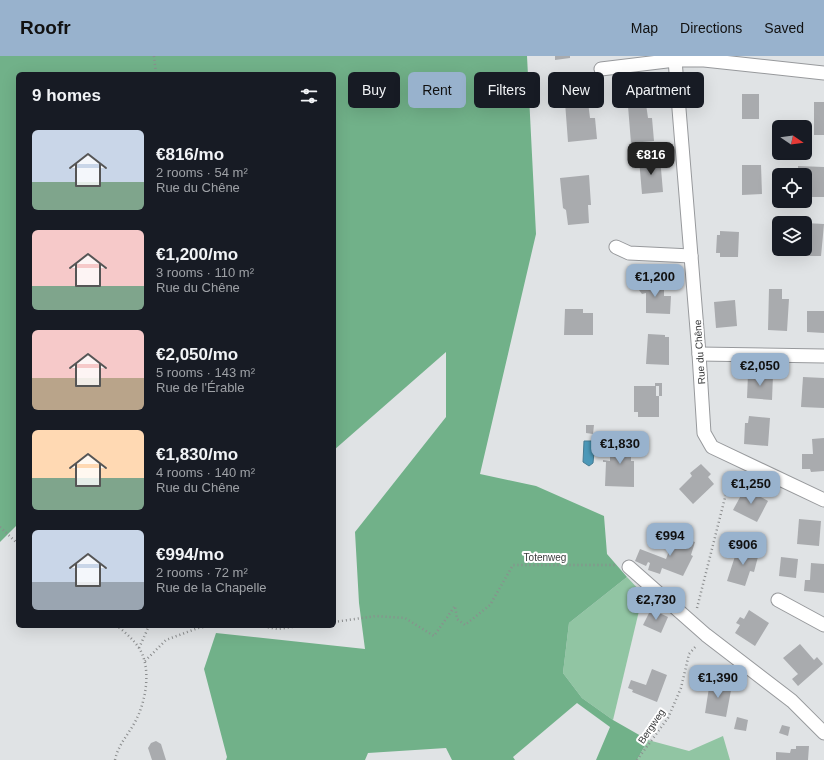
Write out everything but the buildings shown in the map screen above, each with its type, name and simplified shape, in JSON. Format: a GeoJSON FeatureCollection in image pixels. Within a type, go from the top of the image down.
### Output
{"type":"FeatureCollection","features":[{"type":"Feature","properties":{"kind":"street"},"geometry":{"type":"LineString","coordinates":[[601,68],[675,60],[704,60],[824,72]]}},
{"type":"Feature","properties":{"kind":"street","name":"Rue du Chêne"},"geometry":{"type":"LineString","coordinates":[[675,60],[704,433],[712,447],[824,500]]}},
{"type":"Feature","properties":{"kind":"street"},"geometry":{"type":"LineString","coordinates":[[616,247],[629,253],[691,256]]}},
{"type":"Feature","properties":{"kind":"street"},"geometry":{"type":"LineString","coordinates":[[699,354],[824,356]]}},
{"type":"Feature","properties":{"kind":"street"},"geometry":{"type":"LineString","coordinates":[[629,567],[706,635],[792,701],[824,733]]}},
{"type":"Feature","properties":{"kind":"street"},"geometry":{"type":"LineString","coordinates":[[778,600],[824,625]]}},
{"type":"Feature","properties":{"kind":"path"},"geometry":{"type":"LineString","coordinates":[[154,56],[156,72]]}},
{"type":"Feature","properties":{"kind":"path"},"geometry":{"type":"LineString","coordinates":[[693,624],[735,458]]}},
{"type":"Feature","properties":{"kind":"path"},"geometry":{"type":"LineString","coordinates":[[0,527],[16,542]]}},
{"type":"Feature","properties":{"kind":"path","name":"Totenweg"},"geometry":{"type":"LineString","coordinates":[[336,622],[376,616],[404,618],[434,636],[455,606],[457,619],[465,625],[490,605],[513,565],[621,565],[629,567]]}},
{"type":"Feature","properties":{"kind":"path"},"geometry":{"type":"LineString","coordinates":[[115,760],[117,750],[134,724],[142,708],[145,687],[145,661],[139,648],[119,628]]}},
{"type":"Feature","properties":{"kind":"path"},"geometry":{"type":"LineString","coordinates":[[139,648],[148,628]]}},
{"type":"Feature","properties":{"kind":"path"},"geometry":{"type":"LineString","coordinates":[[145,661],[166,640],[198,628]]}},
{"type":"Feature","properties":{"kind":"path"},"geometry":{"type":"LineString","coordinates":[[272,628],[285,628]]}},
{"type":"Feature","properties":{"kind":"path","name":"Bergweg"},"geometry":{"type":"LineString","coordinates":[[637,760],[668,718],[681,688],[689,654],[706,635]]}},
{"type":"Feature","properties":{"kind":"green space"},"geometry":{"type":"Polygon","coordinates":[[[0,56],[527,56],[528,72],[474,72],[474,108],[530,108],[536,234],[480,474],[536,486],[604,516],[607,554],[627,577],[569,623],[563,673],[582,698],[613,720],[648,740],[637,760],[596,760],[610,727],[577,703],[513,757],[515,760],[452,760],[446,748],[368,753],[365,760],[226,760],[227,757],[204,669],[216,633],[365,649],[359,603],[355,532],[446,417],[446,352],[336,448],[336,72],[16,72],[16,526],[0,542],[0,56]]]}},
{"type":"Feature","properties":{"kind":"green space"},"geometry":{"type":"Polygon","coordinates":[[[627,577],[643,594],[613,720],[582,698],[563,673],[569,623],[627,577]]]}},
{"type":"Feature","properties":{"kind":"green space"},"geometry":{"type":"Polygon","coordinates":[[[723,736],[730,760],[637,760],[648,740],[689,751],[723,736]]]}},
{"type":"Feature","properties":{"kind":"water"},"geometry":{"type":"Polygon","coordinates":[[[584,441],[595,441],[593,463],[589,466],[583,462],[584,441]]]}}]}
